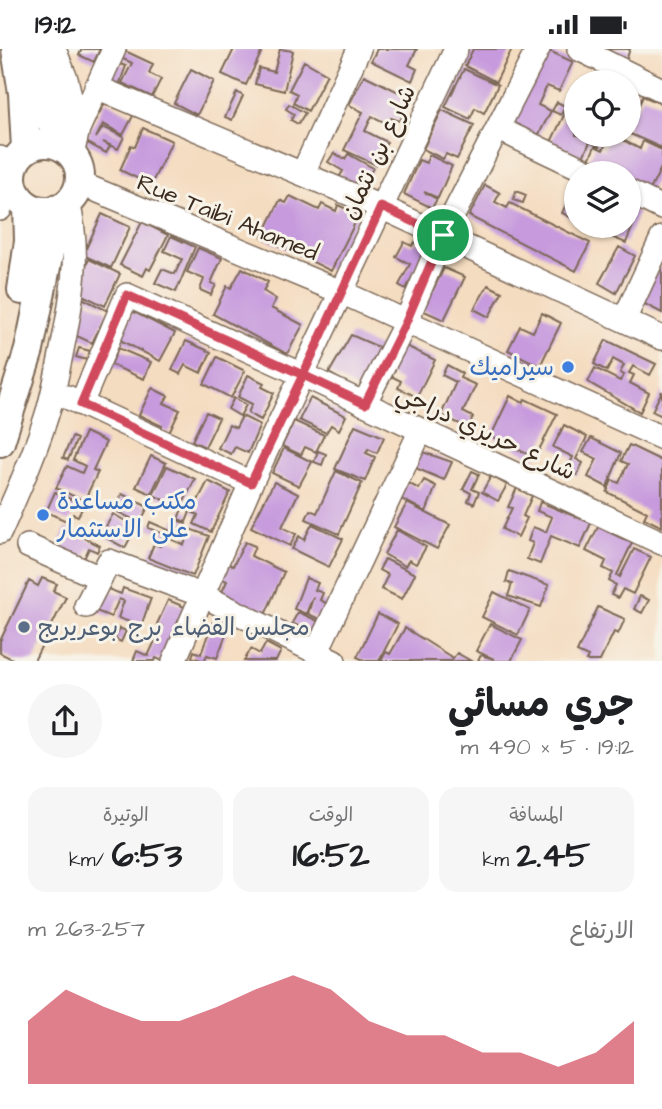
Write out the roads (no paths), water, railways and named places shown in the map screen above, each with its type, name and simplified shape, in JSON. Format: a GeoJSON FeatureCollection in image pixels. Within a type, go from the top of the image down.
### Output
{"type":"FeatureCollection","features":[{"type":"Feature","properties":{"kind":"main road"},"geometry":{"type":"LineString","coordinates":[[0,381],[27,264],[14,179],[23,93],[16,49]]}},
{"type":"Feature","properties":{"kind":"main road"},"geometry":{"type":"LineString","coordinates":[[0,442],[29,350],[68,198],[79,170],[71,144],[48,115],[36,49]]}},
{"type":"Feature","properties":{"kind":"main road"},"geometry":{"type":"LineString","coordinates":[[14,179],[44,143],[71,144]]}},
{"type":"Feature","properties":{"kind":"main road"},"geometry":{"type":"LineString","coordinates":[[14,179],[42,211],[68,198]]}},
{"type":"Feature","properties":{"kind":"street"},"geometry":{"type":"LineString","coordinates":[[54,49],[66,79],[71,144]]}},
{"type":"Feature","properties":{"kind":"street"},"geometry":{"type":"LineString","coordinates":[[71,144],[114,49]]}},
{"type":"Feature","properties":{"kind":"street"},"geometry":{"type":"LineString","coordinates":[[303,173],[359,49]]}},
{"type":"Feature","properties":{"kind":"street","name":"شارع بن نثمان"},"geometry":{"type":"LineString","coordinates":[[174,661],[251,483],[456,49]]}},
{"type":"Feature","properties":{"kind":"street"},"geometry":{"type":"LineString","coordinates":[[365,404],[406,322],[443,235],[538,49]]}},
{"type":"Feature","properties":{"kind":"street"},"geometry":{"type":"LineString","coordinates":[[579,49],[662,90]]}},
{"type":"Feature","properties":{"kind":"street"},"geometry":{"type":"LineString","coordinates":[[96,87],[381,207],[662,338]]}},
{"type":"Feature","properties":{"kind":"street"},"geometry":{"type":"LineString","coordinates":[[499,129],[565,161]]}},
{"type":"Feature","properties":{"kind":"street"},"geometry":{"type":"LineString","coordinates":[[0,532],[35,450],[53,390],[72,287],[75,245],[68,198]]}},
{"type":"Feature","properties":{"kind":"street","name":"Rue Taibi Ahamed"},"geometry":{"type":"LineString","coordinates":[[68,198],[341,292],[662,438]]}},
{"type":"Feature","properties":{"kind":"street"},"geometry":{"type":"LineString","coordinates":[[641,198],[662,208]]}},
{"type":"Feature","properties":{"kind":"street"},"geometry":{"type":"LineString","coordinates":[[624,320],[662,238]]}},
{"type":"Feature","properties":{"kind":"street","name":"شارع حريزي دراجي"},"geometry":{"type":"LineString","coordinates":[[81,404],[127,295],[662,543]]}},
{"type":"Feature","properties":{"kind":"street"},"geometry":{"type":"LineString","coordinates":[[53,390],[251,483]]}},
{"type":"Feature","properties":{"kind":"street"},"geometry":{"type":"LineString","coordinates":[[86,606],[109,561],[204,596],[325,657],[421,431]]}},
{"type":"Feature","properties":{"kind":"street"},"geometry":{"type":"LineString","coordinates":[[28,546],[100,578]]}},
{"type":"Feature","properties":{"kind":"place","name":"سيراميك"},"geometry":{"type":"Point","coordinates":[568,367]}},
{"type":"Feature","properties":{"kind":"place","name":"مكتب مساعدة على الاستثمار"},"geometry":{"type":"Point","coordinates":[43,515]}},
{"type":"Feature","properties":{"kind":"place","name":"مجلس القضاء برج بوعريريج"},"geometry":{"type":"Point","coordinates":[24,627]}}]}
